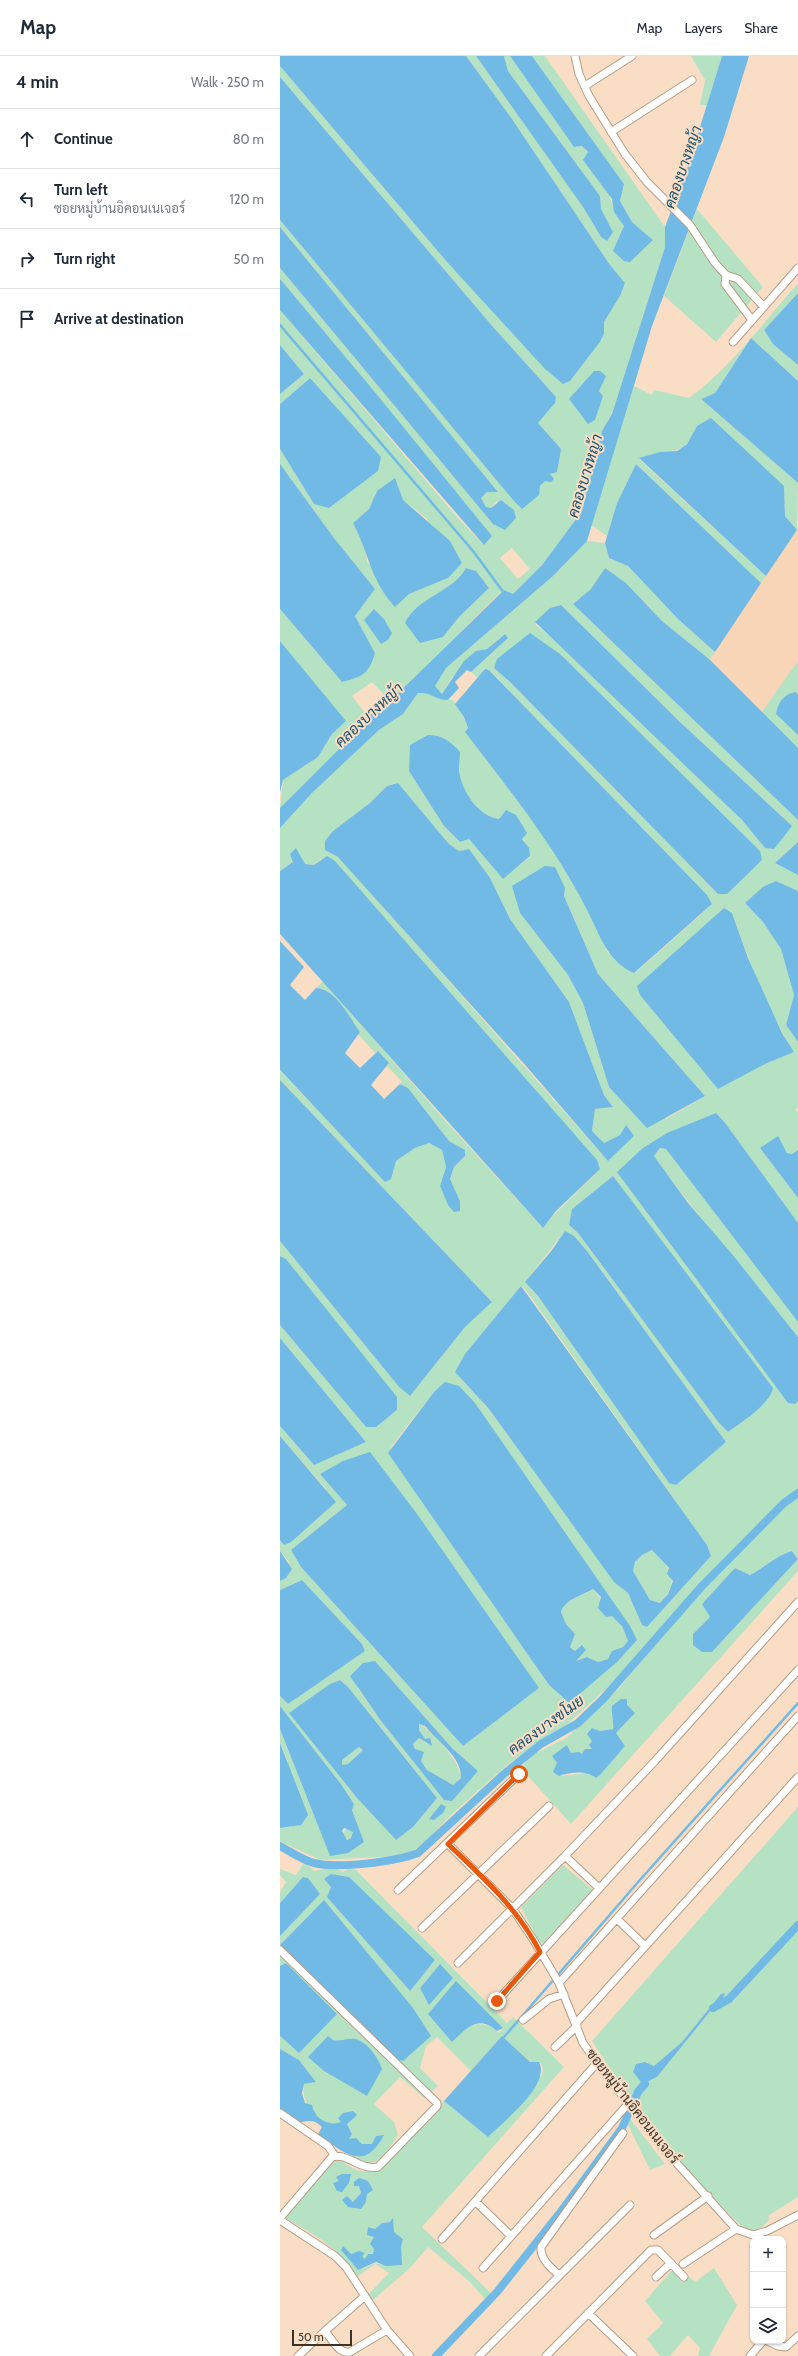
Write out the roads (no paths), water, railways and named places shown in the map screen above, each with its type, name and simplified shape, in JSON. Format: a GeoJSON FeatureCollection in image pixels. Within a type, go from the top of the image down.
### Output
{"type":"FeatureCollection","features":[{"type":"Feature","properties":{"kind":"street"},"geometry":{"type":"LineString","coordinates":[[575,56],[585,86],[611,132],[647,182],[690,226],[726,275],[738,279],[764,307]]}},
{"type":"Feature","properties":{"kind":"street"},"geometry":{"type":"LineString","coordinates":[[585,86],[632,56]]}},
{"type":"Feature","properties":{"kind":"street"},"geometry":{"type":"LineString","coordinates":[[611,132],[692,80]]}},
{"type":"Feature","properties":{"kind":"street"},"geometry":{"type":"LineString","coordinates":[[733,342],[798,268]]}},
{"type":"Feature","properties":{"kind":"street"},"geometry":{"type":"LineString","coordinates":[[726,275],[725,284],[752,320]]}},
{"type":"Feature","properties":{"kind":"street"},"geometry":{"type":"LineString","coordinates":[[458,1963],[565,1856],[655,1761],[798,1602]]}},
{"type":"Feature","properties":{"kind":"street"},"geometry":{"type":"LineString","coordinates":[[497,2001],[798,1670]]}},
{"type":"Feature","properties":{"kind":"street"},"geometry":{"type":"LineString","coordinates":[[556,1979],[617,1919],[798,1716]]}},
{"type":"Feature","properties":{"kind":"street"},"geometry":{"type":"LineString","coordinates":[[398,1890],[448,1844],[519,1774]]}},
{"type":"Feature","properties":{"kind":"street"},"geometry":{"type":"LineString","coordinates":[[555,2047],[798,1776]]}},
{"type":"Feature","properties":{"kind":"street"},"geometry":{"type":"LineString","coordinates":[[422,1928],[550,1806]]}},
{"type":"Feature","properties":{"kind":"street","name":"ซอยหมู่บ้านอิคอนเนเจอร์"},"geometry":{"type":"LineString","coordinates":[[448,1844],[480,1874],[512,1908],[556,1979],[577,2024],[583,2043],[597,2064],[663,2148],[708,2196],[736,2229]]}},
{"type":"Feature","properties":{"kind":"street"},"geometry":{"type":"LineString","coordinates":[[565,1856],[599,1888]]}},
{"type":"Feature","properties":{"kind":"street"},"geometry":{"type":"LineString","coordinates":[[617,1919],[645,1946]]}},
{"type":"Feature","properties":{"kind":"street"},"geometry":{"type":"LineString","coordinates":[[280,1950],[437,2103],[437,2106],[378,2167],[363,2167],[335,2156],[328,2146],[280,2113]]}},
{"type":"Feature","properties":{"kind":"street"},"geometry":{"type":"LineString","coordinates":[[523,2020],[548,1999],[564,1994]]}},
{"type":"Feature","properties":{"kind":"street"},"geometry":{"type":"LineString","coordinates":[[442,2239],[597,2064]]}},
{"type":"Feature","properties":{"kind":"street"},"geometry":{"type":"LineString","coordinates":[[483,2268],[628,2104]]}},
{"type":"Feature","properties":{"kind":"street"},"geometry":{"type":"LineString","coordinates":[[559,2276],[544,2260],[540,2253],[541,2247],[623,2133]]}},
{"type":"Feature","properties":{"kind":"street"},"geometry":{"type":"LineString","coordinates":[[335,2156],[327,2161],[280,2219],[335,2256],[346,2267],[387,2330],[410,2356]]}},
{"type":"Feature","properties":{"kind":"street"},"geometry":{"type":"LineString","coordinates":[[654,2235],[708,2196]]}},
{"type":"Feature","properties":{"kind":"street"},"geometry":{"type":"LineString","coordinates":[[476,2202],[511,2236]]}},
{"type":"Feature","properties":{"kind":"street"},"geometry":{"type":"LineString","coordinates":[[479,2356],[630,2204]]}},
{"type":"Feature","properties":{"kind":"street"},"geometry":{"type":"LineString","coordinates":[[684,2264],[736,2229],[753,2235],[767,2231],[798,2215]]}},
{"type":"Feature","properties":{"kind":"street"},"geometry":{"type":"LineString","coordinates":[[546,2356],[651,2250],[658,2250],[684,2277]]}},
{"type":"Feature","properties":{"kind":"street"},"geometry":{"type":"LineString","coordinates":[[656,2277],[671,2263]]}},
{"type":"Feature","properties":{"kind":"street"},"geometry":{"type":"LineString","coordinates":[[298,2356],[365,2296]]}},
{"type":"Feature","properties":{"kind":"street"},"geometry":{"type":"LineString","coordinates":[[588,2313],[633,2356]]}},
{"type":"Feature","properties":{"kind":"street"},"geometry":{"type":"LineString","coordinates":[[325,2331],[340,2351],[345,2353],[350,2352],[387,2330]]}},
{"type":"Feature","properties":{"kind":"street"},"geometry":{"type":"LineString","coordinates":[[774,2344],[786,2347],[798,2336]]}},
{"type":"Feature","properties":{"kind":"street"},"geometry":{"type":"LineString","coordinates":[[750,2356],[760,2344]]}},
{"type":"Feature","properties":{"kind":"water"},"geometry":{"type":"Polygon","coordinates":[[[280,56],[466,56],[512,119],[610,265],[625,283],[620,296],[604,322],[604,334],[600,342],[570,381],[563,384],[545,369],[447,262],[280,66],[280,56]]]}},
{"type":"Feature","properties":{"kind":"water"},"geometry":{"type":"Polygon","coordinates":[[[476,56],[504,56],[508,71],[600,196],[601,209],[613,232],[607,241],[601,237],[583,207],[476,56]]]}},
{"type":"Feature","properties":{"kind":"water"},"geometry":{"type":"Polygon","coordinates":[[[510,56],[532,56],[624,184],[620,201],[632,222],[653,240],[630,262],[624,261],[613,251],[624,226],[614,212],[612,199],[583,160],[588,152],[582,146],[574,147],[510,56]]]}},
{"type":"Feature","properties":{"kind":"water"},"geometry":{"type":"Polygon","coordinates":[[[722,56],[749,56],[724,137],[652,326],[587,541],[553,576],[446,668],[435,686],[442,694],[464,661],[476,651],[487,649],[505,634],[508,638],[471,672],[467,670],[455,682],[459,688],[448,700],[418,693],[403,714],[379,730],[312,793],[280,828],[280,808],[363,725],[368,716],[390,701],[504,590],[513,594],[542,565],[582,511],[602,431],[612,414],[665,247],[665,227],[687,169],[722,56]]]}},
{"type":"Feature","properties":{"kind":"water"},"geometry":{"type":"Polygon","coordinates":[[[280,77],[494,328],[556,397],[555,403],[538,423],[561,449],[557,472],[550,474],[554,479],[551,482],[545,481],[540,486],[539,495],[522,509],[280,220],[280,77]]]}},
{"type":"Feature","properties":{"kind":"water"},"geometry":{"type":"Polygon","coordinates":[[[280,227],[498,492],[487,492],[481,498],[486,507],[491,508],[501,500],[514,510],[516,518],[505,530],[493,524],[280,268],[280,227]]]}},
{"type":"Feature","properties":{"kind":"water"},"geometry":{"type":"Polygon","coordinates":[[[280,279],[374,391],[492,536],[484,545],[280,310],[280,279]]]}},
{"type":"Feature","properties":{"kind":"water"},"geometry":{"type":"Polygon","coordinates":[[[798,293],[798,365],[773,344],[764,330],[798,293]]]}},
{"type":"Feature","properties":{"kind":"water"},"geometry":{"type":"Polygon","coordinates":[[[751,338],[798,381],[798,483],[701,399],[715,393],[751,338]]]}},
{"type":"Feature","properties":{"kind":"water"},"geometry":{"type":"Polygon","coordinates":[[[280,345],[304,374],[280,394],[280,345]]]}},
{"type":"Feature","properties":{"kind":"water"},"geometry":{"type":"Polygon","coordinates":[[[594,371],[600,371],[606,376],[599,391],[603,396],[595,420],[588,424],[569,399],[594,371]]]}},
{"type":"Feature","properties":{"kind":"water"},"geometry":{"type":"Polygon","coordinates":[[[310,378],[381,457],[378,471],[329,508],[314,504],[280,449],[280,404],[310,378]]]}},
{"type":"Feature","properties":{"kind":"water"},"geometry":{"type":"Polygon","coordinates":[[[711,418],[784,486],[785,516],[797,530],[766,576],[639,458],[660,452],[677,451],[687,444],[697,426],[711,418]]]}},
{"type":"Feature","properties":{"kind":"water"},"geometry":{"type":"Polygon","coordinates":[[[280,464],[334,538],[375,589],[355,616],[375,653],[370,666],[364,674],[355,678],[342,682],[280,609],[280,464]]]}},
{"type":"Feature","properties":{"kind":"water"},"geometry":{"type":"Polygon","coordinates":[[[636,464],[761,583],[715,652],[678,619],[628,566],[609,558],[605,543],[617,503],[636,464]]]}},
{"type":"Feature","properties":{"kind":"water"},"geometry":{"type":"Polygon","coordinates":[[[395,478],[403,500],[450,541],[462,563],[448,578],[409,594],[395,607],[386,596],[375,576],[353,523],[369,509],[377,491],[395,478]]]}},
{"type":"Feature","properties":{"kind":"water"},"geometry":{"type":"Polygon","coordinates":[[[466,568],[476,571],[489,588],[459,617],[443,637],[420,643],[405,623],[410,614],[426,601],[444,590],[460,576],[466,568]]]}},
{"type":"Feature","properties":{"kind":"water"},"geometry":{"type":"Polygon","coordinates":[[[605,568],[626,583],[662,621],[709,659],[798,748],[798,820],[573,604],[591,589],[605,568]]]}},
{"type":"Feature","properties":{"kind":"water"},"geometry":{"type":"Polygon","coordinates":[[[561,605],[680,722],[792,826],[774,849],[765,848],[741,819],[535,622],[550,608],[561,605]]]}},
{"type":"Feature","properties":{"kind":"water"},"geometry":{"type":"Polygon","coordinates":[[[374,609],[384,619],[392,633],[388,640],[381,644],[364,620],[374,609]]]}},
{"type":"Feature","properties":{"kind":"water"},"geometry":{"type":"Polygon","coordinates":[[[530,633],[560,654],[760,851],[762,860],[727,894],[718,894],[511,683],[494,668],[497,659],[530,633]]]}},
{"type":"Feature","properties":{"kind":"water"},"geometry":{"type":"Polygon","coordinates":[[[280,641],[346,721],[332,734],[318,757],[283,780],[280,792],[280,641]]]}},
{"type":"Feature","properties":{"kind":"water"},"geometry":{"type":"Polygon","coordinates":[[[485,669],[489,670],[707,895],[712,904],[634,973],[625,968],[611,955],[601,939],[575,888],[547,842],[515,797],[465,732],[468,728],[464,717],[455,704],[485,669]]]}},
{"type":"Feature","properties":{"kind":"water"},"geometry":{"type":"Polygon","coordinates":[[[796,692],[798,695],[798,735],[776,714],[778,706],[784,697],[796,692]]]}},
{"type":"Feature","properties":{"kind":"water"},"geometry":{"type":"Polygon","coordinates":[[[428,735],[446,739],[460,752],[459,771],[461,779],[467,794],[478,808],[491,817],[499,819],[506,810],[516,815],[527,833],[522,839],[529,848],[530,856],[503,879],[469,839],[460,842],[444,826],[409,771],[410,745],[428,735]]]}},
{"type":"Feature","properties":{"kind":"water"},"geometry":{"type":"Polygon","coordinates":[[[398,783],[449,844],[459,851],[469,849],[490,878],[510,919],[569,1002],[604,1095],[613,1107],[595,1109],[592,1131],[604,1143],[620,1135],[626,1125],[634,1136],[608,1161],[526,1066],[338,857],[325,850],[325,841],[333,831],[370,803],[387,786],[398,783]]]}},
{"type":"Feature","properties":{"kind":"water"},"geometry":{"type":"Polygon","coordinates":[[[798,842],[798,875],[775,863],[798,842]]]}},
{"type":"Feature","properties":{"kind":"water"},"geometry":{"type":"Polygon","coordinates":[[[296,848],[305,864],[314,865],[327,856],[335,861],[597,1160],[600,1169],[556,1211],[543,1228],[280,934],[280,871],[293,862],[290,854],[296,848]]]}},
{"type":"Feature","properties":{"kind":"water"},"geometry":{"type":"Polygon","coordinates":[[[545,866],[555,867],[565,888],[564,896],[598,974],[705,1096],[647,1128],[609,1087],[583,1003],[568,975],[520,913],[512,886],[545,866]]]}},
{"type":"Feature","properties":{"kind":"water"},"geometry":{"type":"Polygon","coordinates":[[[776,881],[798,891],[798,1042],[786,1025],[794,995],[781,949],[763,922],[745,903],[763,887],[776,881]]]}},
{"type":"Feature","properties":{"kind":"water"},"geometry":{"type":"Polygon","coordinates":[[[724,908],[732,913],[748,958],[782,1033],[794,1052],[765,1064],[718,1089],[640,995],[637,986],[724,908]]]}},
{"type":"Feature","properties":{"kind":"water"},"geometry":{"type":"Polygon","coordinates":[[[280,941],[304,967],[290,985],[305,1000],[316,988],[330,993],[336,998],[360,1032],[345,1053],[360,1068],[378,1051],[389,1063],[371,1085],[384,1099],[400,1084],[408,1088],[449,1141],[465,1150],[465,1156],[454,1167],[450,1179],[460,1201],[460,1211],[454,1212],[448,1205],[440,1186],[446,1167],[442,1150],[429,1143],[415,1148],[396,1161],[391,1179],[385,1182],[280,1070],[280,941]]]}},
{"type":"Feature","properties":{"kind":"water"},"geometry":{"type":"Polygon","coordinates":[[[280,1080],[492,1302],[465,1327],[410,1396],[399,1387],[280,1241],[280,1080]]]}},
{"type":"Feature","properties":{"kind":"water"},"geometry":{"type":"Polygon","coordinates":[[[716,1113],[726,1124],[798,1223],[798,1322],[666,1149],[660,1148],[654,1156],[688,1203],[732,1254],[798,1337],[798,1401],[795,1404],[788,1403],[617,1172],[643,1148],[667,1133],[716,1113]]]}},
{"type":"Feature","properties":{"kind":"water"},"geometry":{"type":"Polygon","coordinates":[[[778,1136],[787,1153],[792,1154],[798,1150],[798,1198],[760,1148],[778,1136]]]}},
{"type":"Feature","properties":{"kind":"water"},"geometry":{"type":"Polygon","coordinates":[[[613,1176],[773,1388],[771,1394],[761,1407],[728,1432],[719,1423],[578,1233],[569,1225],[572,1209],[613,1176]]]}},
{"type":"Feature","properties":{"kind":"water"},"geometry":{"type":"Polygon","coordinates":[[[565,1231],[574,1236],[587,1251],[726,1442],[676,1485],[669,1483],[538,1296],[525,1282],[552,1250],[565,1231]]]}},
{"type":"Feature","properties":{"kind":"water"},"geometry":{"type":"Polygon","coordinates":[[[280,1256],[286,1259],[397,1397],[397,1410],[376,1427],[366,1427],[280,1325],[280,1256]]]}},
{"type":"Feature","properties":{"kind":"water"},"geometry":{"type":"Polygon","coordinates":[[[521,1286],[707,1545],[711,1556],[647,1627],[642,1625],[628,1593],[614,1582],[489,1409],[455,1372],[465,1354],[521,1286]],[[652,1550],[642,1555],[635,1562],[633,1571],[650,1600],[660,1603],[668,1594],[673,1581],[667,1574],[669,1568],[652,1550]]]}},
{"type":"Feature","properties":{"kind":"water"},"geometry":{"type":"Polygon","coordinates":[[[280,1338],[366,1442],[314,1465],[280,1426],[280,1338]]]}},
{"type":"Feature","properties":{"kind":"water"},"geometry":{"type":"Polygon","coordinates":[[[445,1382],[459,1386],[475,1403],[630,1626],[637,1640],[617,1662],[569,1703],[549,1685],[388,1453],[434,1392],[445,1382]],[[593,1589],[574,1598],[566,1604],[561,1612],[566,1624],[575,1634],[570,1647],[575,1651],[582,1645],[586,1650],[576,1661],[587,1657],[598,1662],[608,1659],[612,1651],[623,1647],[628,1641],[622,1626],[612,1616],[606,1617],[598,1608],[601,1597],[593,1589]]]}},
{"type":"Feature","properties":{"kind":"water"},"geometry":{"type":"Polygon","coordinates":[[[280,1436],[336,1502],[291,1542],[284,1545],[280,1540],[280,1436]]]}},
{"type":"Feature","properties":{"kind":"water"},"geometry":{"type":"Polygon","coordinates":[[[370,1452],[417,1514],[539,1688],[463,1746],[301,1567],[291,1550],[347,1505],[320,1474],[343,1461],[370,1452]]]}},
{"type":"Feature","properties":{"kind":"water"},"geometry":{"type":"Polygon","coordinates":[[[280,1551],[292,1569],[286,1578],[280,1581],[280,1551]]]}},
{"type":"Feature","properties":{"kind":"water"},"geometry":{"type":"Polygon","coordinates":[[[792,1551],[798,1559],[712,1652],[702,1652],[693,1645],[693,1634],[710,1617],[702,1604],[735,1568],[750,1575],[781,1555],[792,1551]]]}},
{"type":"Feature","properties":{"kind":"water"},"geometry":{"type":"Polygon","coordinates":[[[302,1580],[362,1644],[365,1651],[288,1704],[280,1696],[280,1590],[302,1580]]]}},
{"type":"Feature","properties":{"kind":"water"},"geometry":{"type":"Polygon","coordinates":[[[375,1661],[453,1749],[478,1771],[452,1801],[444,1800],[381,1721],[350,1676],[363,1663],[375,1661]],[[419,1724],[419,1730],[425,1739],[430,1738],[432,1746],[419,1738],[413,1744],[415,1749],[424,1752],[421,1761],[427,1770],[453,1785],[461,1778],[457,1763],[448,1750],[425,1726],[419,1724]]]}},
{"type":"Feature","properties":{"kind":"water"},"geometry":{"type":"Polygon","coordinates":[[[340,1680],[348,1687],[437,1798],[413,1827],[396,1840],[357,1798],[289,1713],[330,1684],[340,1680]],[[359,1747],[342,1760],[342,1765],[348,1764],[363,1750],[359,1747]]]}},
{"type":"Feature","properties":{"kind":"water"},"geometry":{"type":"Polygon","coordinates":[[[621,1699],[627,1699],[627,1705],[635,1713],[616,1733],[625,1746],[600,1775],[596,1778],[592,1775],[578,1772],[559,1776],[553,1772],[557,1763],[552,1756],[567,1745],[571,1753],[579,1752],[582,1754],[585,1749],[592,1749],[589,1745],[592,1741],[587,1734],[592,1728],[600,1731],[613,1729],[612,1706],[621,1699]]]}},
{"type":"Feature","properties":{"kind":"water"},"geometry":{"type":"Polygon","coordinates":[[[280,1706],[341,1784],[354,1804],[352,1810],[364,1842],[348,1853],[330,1856],[280,1729],[280,1706]],[[344,1828],[342,1831],[347,1840],[351,1838],[353,1832],[344,1828]]]}},
{"type":"Feature","properties":{"kind":"water"},"geometry":{"type":"Polygon","coordinates":[[[280,1743],[308,1815],[301,1825],[280,1828],[280,1743]]]}},
{"type":"Feature","properties":{"kind":"water"},"geometry":{"type":"Polygon","coordinates":[[[441,1804],[446,1807],[443,1813],[434,1820],[429,1819],[441,1804]]]}},
{"type":"Feature","properties":{"kind":"water"},"geometry":{"type":"Polygon","coordinates":[[[331,1874],[349,1877],[435,1960],[410,1991],[327,1897],[331,1887],[324,1879],[331,1874]]]}},
{"type":"Feature","properties":{"kind":"water"},"geometry":{"type":"Polygon","coordinates":[[[303,1877],[308,1878],[320,1894],[280,1936],[280,1903],[303,1877]]]}},
{"type":"Feature","properties":{"kind":"water"},"geometry":{"type":"Polygon","coordinates":[[[324,1900],[413,2008],[431,2036],[403,2061],[397,2059],[280,1945],[324,1900]]]}},
{"type":"Feature","properties":{"kind":"water"},"geometry":{"type":"Polygon","coordinates":[[[286,1963],[337,2014],[299,2053],[280,2036],[280,1966],[286,1963]]]}},
{"type":"Feature","properties":{"kind":"water"},"geometry":{"type":"Polygon","coordinates":[[[440,1964],[453,1978],[429,2005],[420,1988],[440,1964]]]}},
{"type":"Feature","properties":{"kind":"water"},"geometry":{"type":"Polygon","coordinates":[[[456,1981],[503,2028],[497,2031],[490,2026],[478,2023],[468,2028],[452,2042],[428,2014],[456,1981]]]}},
{"type":"Feature","properties":{"kind":"water"},"geometry":{"type":"Polygon","coordinates":[[[725,1993],[721,2003],[724,2006],[712,2009],[657,2077],[649,2081],[638,2092],[635,2089],[641,2082],[633,2072],[636,2064],[645,2062],[654,2066],[682,2042],[721,1994],[725,1993]]]}},
{"type":"Feature","properties":{"kind":"water"},"geometry":{"type":"Polygon","coordinates":[[[328,2036],[333,2040],[359,2040],[368,2047],[378,2060],[382,2069],[367,2096],[324,2071],[308,2057],[328,2036]]]}},
{"type":"Feature","properties":{"kind":"water"},"geometry":{"type":"Polygon","coordinates":[[[502,2036],[530,2062],[539,2062],[541,2071],[532,2092],[524,2102],[488,2137],[444,2101],[502,2036]]]}},
{"type":"Feature","properties":{"kind":"water"},"geometry":{"type":"Polygon","coordinates":[[[280,2049],[299,2060],[316,2082],[304,2084],[302,2093],[305,2103],[312,2105],[313,2110],[322,2120],[331,2123],[341,2122],[338,2118],[343,2113],[353,2111],[357,2115],[347,2124],[352,2134],[349,2139],[356,2138],[362,2144],[372,2144],[376,2136],[384,2135],[369,2154],[353,2156],[345,2153],[318,2134],[322,2127],[317,2123],[306,2121],[299,2123],[280,2109],[280,2049]]]}},
{"type":"Feature","properties":{"kind":"water"},"geometry":{"type":"Polygon","coordinates":[[[342,2174],[351,2174],[349,2183],[342,2192],[337,2191],[333,2183],[339,2181],[336,2177],[342,2174]]]}},
{"type":"Feature","properties":{"kind":"water"},"geometry":{"type":"Polygon","coordinates":[[[359,2178],[368,2181],[373,2190],[367,2194],[366,2202],[361,2209],[348,2207],[342,2200],[347,2196],[353,2202],[361,2193],[359,2186],[354,2186],[354,2182],[359,2178]]]}},
{"type":"Feature","properties":{"kind":"water"},"geometry":{"type":"Polygon","coordinates":[[[393,2218],[394,2232],[403,2239],[401,2247],[402,2265],[386,2266],[376,2262],[358,2270],[341,2250],[343,2246],[351,2254],[359,2251],[365,2253],[362,2256],[365,2259],[368,2254],[373,2254],[374,2249],[370,2244],[374,2237],[367,2235],[368,2227],[375,2229],[382,2223],[390,2222],[393,2218]]]}},
{"type":"Feature","properties":{"kind":"waterway"},"geometry":{"type":"LineString","coordinates":[[280,325],[473,551],[504,593]]}},
{"type":"Feature","properties":{"kind":"waterway","name":"คลองบางขโมย"},"geometry":{"type":"LineString","coordinates":[[280,1846],[305,1860],[324,1865],[366,1864],[418,1853],[504,1774],[541,1744],[578,1723],[603,1699],[702,1586],[784,1503],[798,1493]]}},
{"type":"Feature","properties":{"kind":"waterway"},"geometry":{"type":"LineString","coordinates":[[504,2037],[639,1881],[798,1703]]}},
{"type":"Feature","properties":{"kind":"waterway"},"geometry":{"type":"LineString","coordinates":[[713,2008],[729,1999],[798,1925]]}},
{"type":"Feature","properties":{"kind":"waterway"},"geometry":{"type":"LineString","coordinates":[[436,2356],[497,2292],[559,2214],[622,2128],[638,2092],[645,2084]]}},
{"type":"Feature","properties":{"kind":"water label","name":"คลองบางหญ้า"},"geometry":{"type":"Point","coordinates":[683,167]}},
{"type":"Feature","properties":{"kind":"water label","name":"คลองบางหญ้า"},"geometry":{"type":"Point","coordinates":[585,476]}},
{"type":"Feature","properties":{"kind":"water label","name":"คลองบางหญ้า"},"geometry":{"type":"Point","coordinates":[369,715]}}]}
